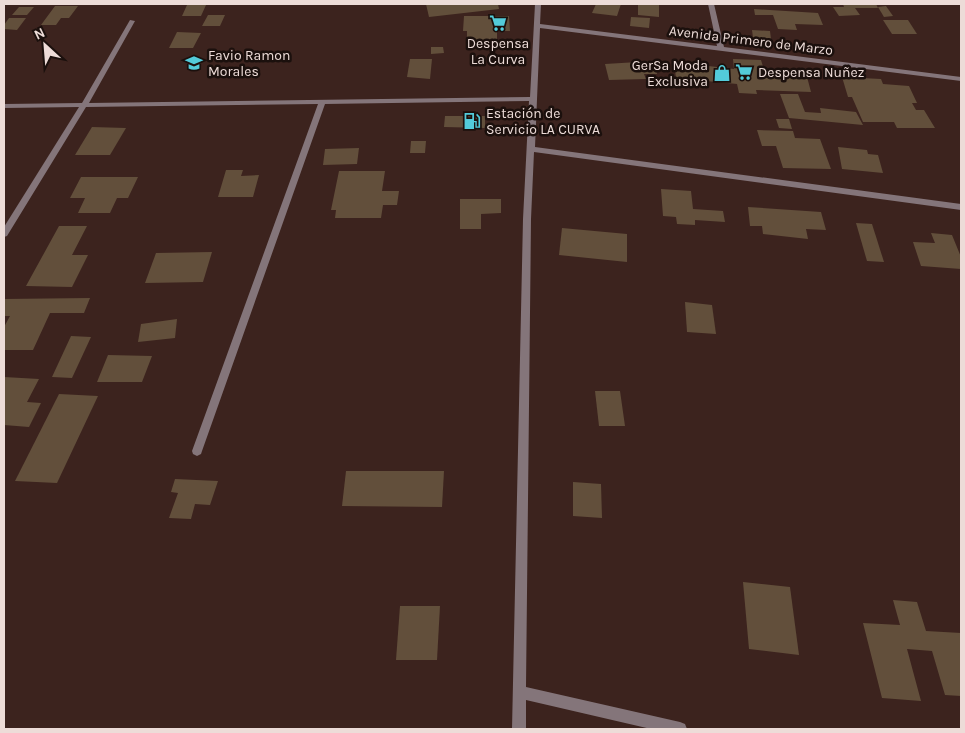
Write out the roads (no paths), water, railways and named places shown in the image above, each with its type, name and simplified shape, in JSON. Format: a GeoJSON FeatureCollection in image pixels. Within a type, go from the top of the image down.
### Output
{"type":"FeatureCollection","features":[{"type":"Feature","properties":{"kind":"street"},"geometry":{"type":"LineString","coordinates":[[519,729],[527,229],[538,4]]}},
{"type":"Feature","properties":{"kind":"street"},"geometry":{"type":"LineString","coordinates":[[711,4],[721,49]]}},
{"type":"Feature","properties":{"kind":"street"},"geometry":{"type":"LineString","coordinates":[[4,234],[84,105],[132,21]]}},
{"type":"Feature","properties":{"kind":"street","name":"Avenida Primero de Marzo"},"geometry":{"type":"LineString","coordinates":[[537,26],[961,79]]}},
{"type":"Feature","properties":{"kind":"street"},"geometry":{"type":"LineString","coordinates":[[4,106],[534,99]]}},
{"type":"Feature","properties":{"kind":"street"},"geometry":{"type":"LineString","coordinates":[[197,451],[322,102]]}},
{"type":"Feature","properties":{"kind":"street"},"geometry":{"type":"LineString","coordinates":[[531,149],[961,207]]}},
{"type":"Feature","properties":{"kind":"street"},"geometry":{"type":"LineString","coordinates":[[519,692],[680,729]]}},
{"type":"Feature","properties":{"kind":"place","name":"Despensa La Curva"},"geometry":{"type":"Point","coordinates":[498,23]}},
{"type":"Feature","properties":{"kind":"place","name":"Favio Ramon Morales"},"geometry":{"type":"Point","coordinates":[194,63]}},
{"type":"Feature","properties":{"kind":"place","name":"Despensa Nuñez"},"geometry":{"type":"Point","coordinates":[744,72]}},
{"type":"Feature","properties":{"kind":"place","name":"GerSa Moda Exclusiva"},"geometry":{"type":"Point","coordinates":[722,73]}},
{"type":"Feature","properties":{"kind":"place","name":"Estación de Servicio LA CURVA"},"geometry":{"type":"Point","coordinates":[472,121]}}]}
